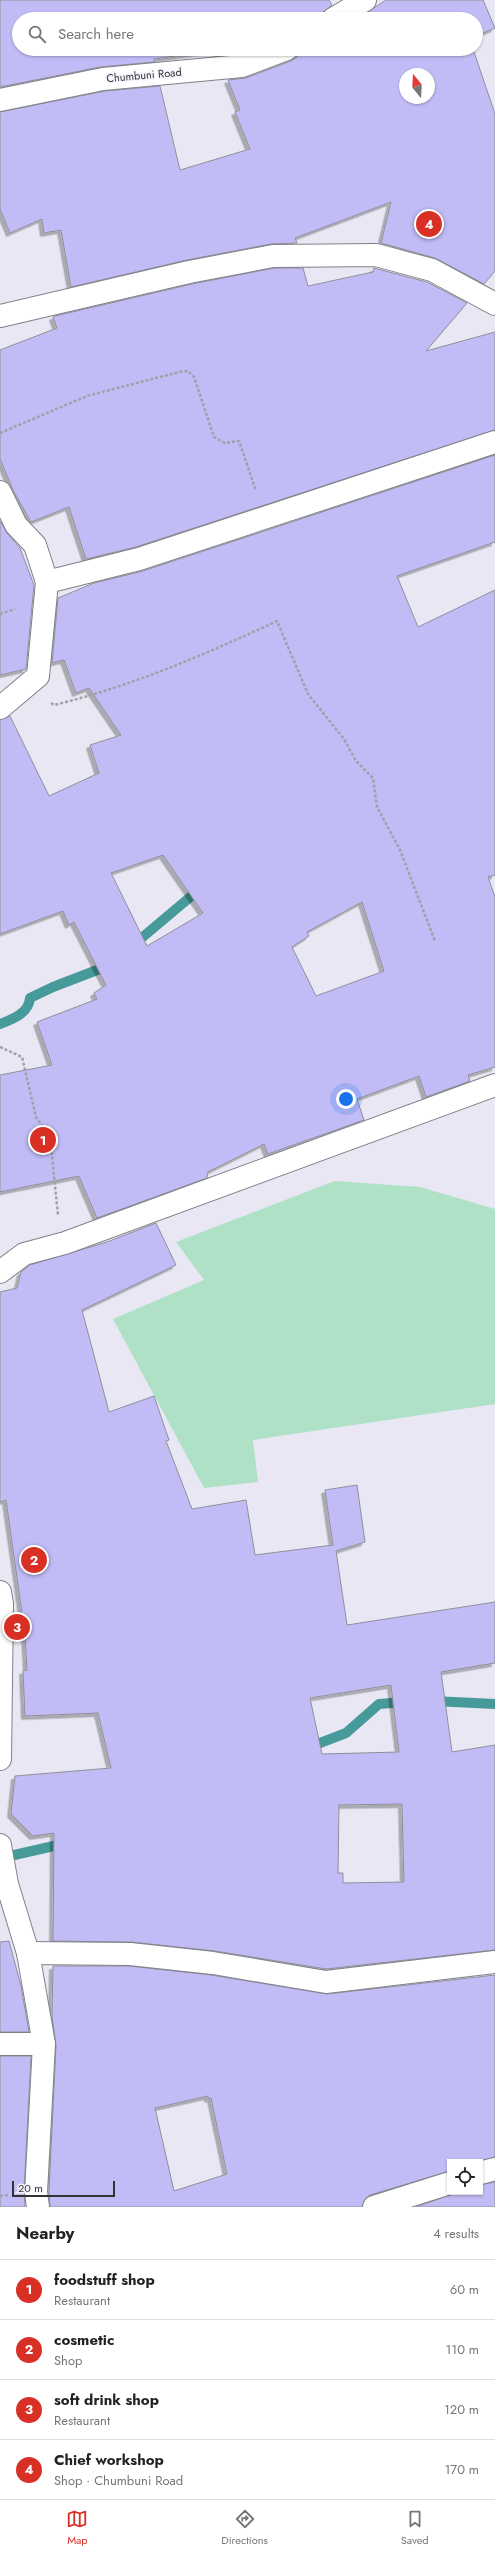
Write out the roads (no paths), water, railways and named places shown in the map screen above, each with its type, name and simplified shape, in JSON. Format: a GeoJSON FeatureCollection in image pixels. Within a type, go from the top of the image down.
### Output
{"type":"FeatureCollection","features":[{"type":"Feature","properties":{"kind":"street"},"geometry":{"type":"LineString","coordinates":[[345,12],[365,0]]}},
{"type":"Feature","properties":{"kind":"street","name":"Chumbuni Road"},"geometry":{"type":"LineString","coordinates":[[0,100],[103,79],[242,66],[269,56]]}},
{"type":"Feature","properties":{"kind":"street"},"geometry":{"type":"LineString","coordinates":[[0,316],[188,272],[273,256],[376,255],[432,270],[495,304]]}},
{"type":"Feature","properties":{"kind":"street"},"geometry":{"type":"LineString","coordinates":[[48,582],[139,559],[495,442]]}},
{"type":"Feature","properties":{"kind":"street"},"geometry":{"type":"LineString","coordinates":[[0,492],[16,525],[35,546],[48,582],[38,676],[0,708]]}},
{"type":"Feature","properties":{"kind":"street"},"geometry":{"type":"LineString","coordinates":[[0,1272],[24,1254],[65,1243],[495,1085]]}},
{"type":"Feature","properties":{"kind":"street"},"geometry":{"type":"LineString","coordinates":[[0,1592],[2,1604],[0,1759]]}},
{"type":"Feature","properties":{"kind":"street"},"geometry":{"type":"LineString","coordinates":[[0,1845],[4,1867],[28,1953],[44,2044],[36,2192],[38,2207]]}},
{"type":"Feature","properties":{"kind":"street"},"geometry":{"type":"LineString","coordinates":[[28,1953],[130,1954],[213,1963],[326,1982],[495,1962]]}},
{"type":"Feature","properties":{"kind":"street"},"geometry":{"type":"LineString","coordinates":[[0,2044],[44,2044]]}},
{"type":"Feature","properties":{"kind":"street"},"geometry":{"type":"LineString","coordinates":[[483,2173],[495,2169]]}},
{"type":"Feature","properties":{"kind":"street"},"geometry":{"type":"LineString","coordinates":[[374,2207],[447,2184]]}},
{"type":"Feature","properties":{"kind":"waterway"},"geometry":{"type":"LineString","coordinates":[[132,946],[201,888]]}},
{"type":"Feature","properties":{"kind":"waterway"},"geometry":{"type":"LineString","coordinates":[[0,1024],[20,1015],[27,1008],[30,998],[53,987],[110,965]]}},
{"type":"Feature","properties":{"kind":"waterway"},"geometry":{"type":"LineString","coordinates":[[433,1701],[495,1704]]}},
{"type":"Feature","properties":{"kind":"waterway"},"geometry":{"type":"LineString","coordinates":[[307,1748],[346,1733],[379,1704],[405,1702]]}},
{"type":"Feature","properties":{"kind":"waterway"},"geometry":{"type":"LineString","coordinates":[[1,1858],[67,1843]]}},
{"type":"Feature","properties":{"kind":"place","name":"Chief workshop"},"geometry":{"type":"Point","coordinates":[429,224]}},
{"type":"Feature","properties":{"kind":"place","name":"foodstuff shop"},"geometry":{"type":"Point","coordinates":[43,1140]}},
{"type":"Feature","properties":{"kind":"place","name":"cosmetic"},"geometry":{"type":"Point","coordinates":[34,1560]}},
{"type":"Feature","properties":{"kind":"place","name":"soft drink shop"},"geometry":{"type":"Point","coordinates":[17,1627]}}]}
